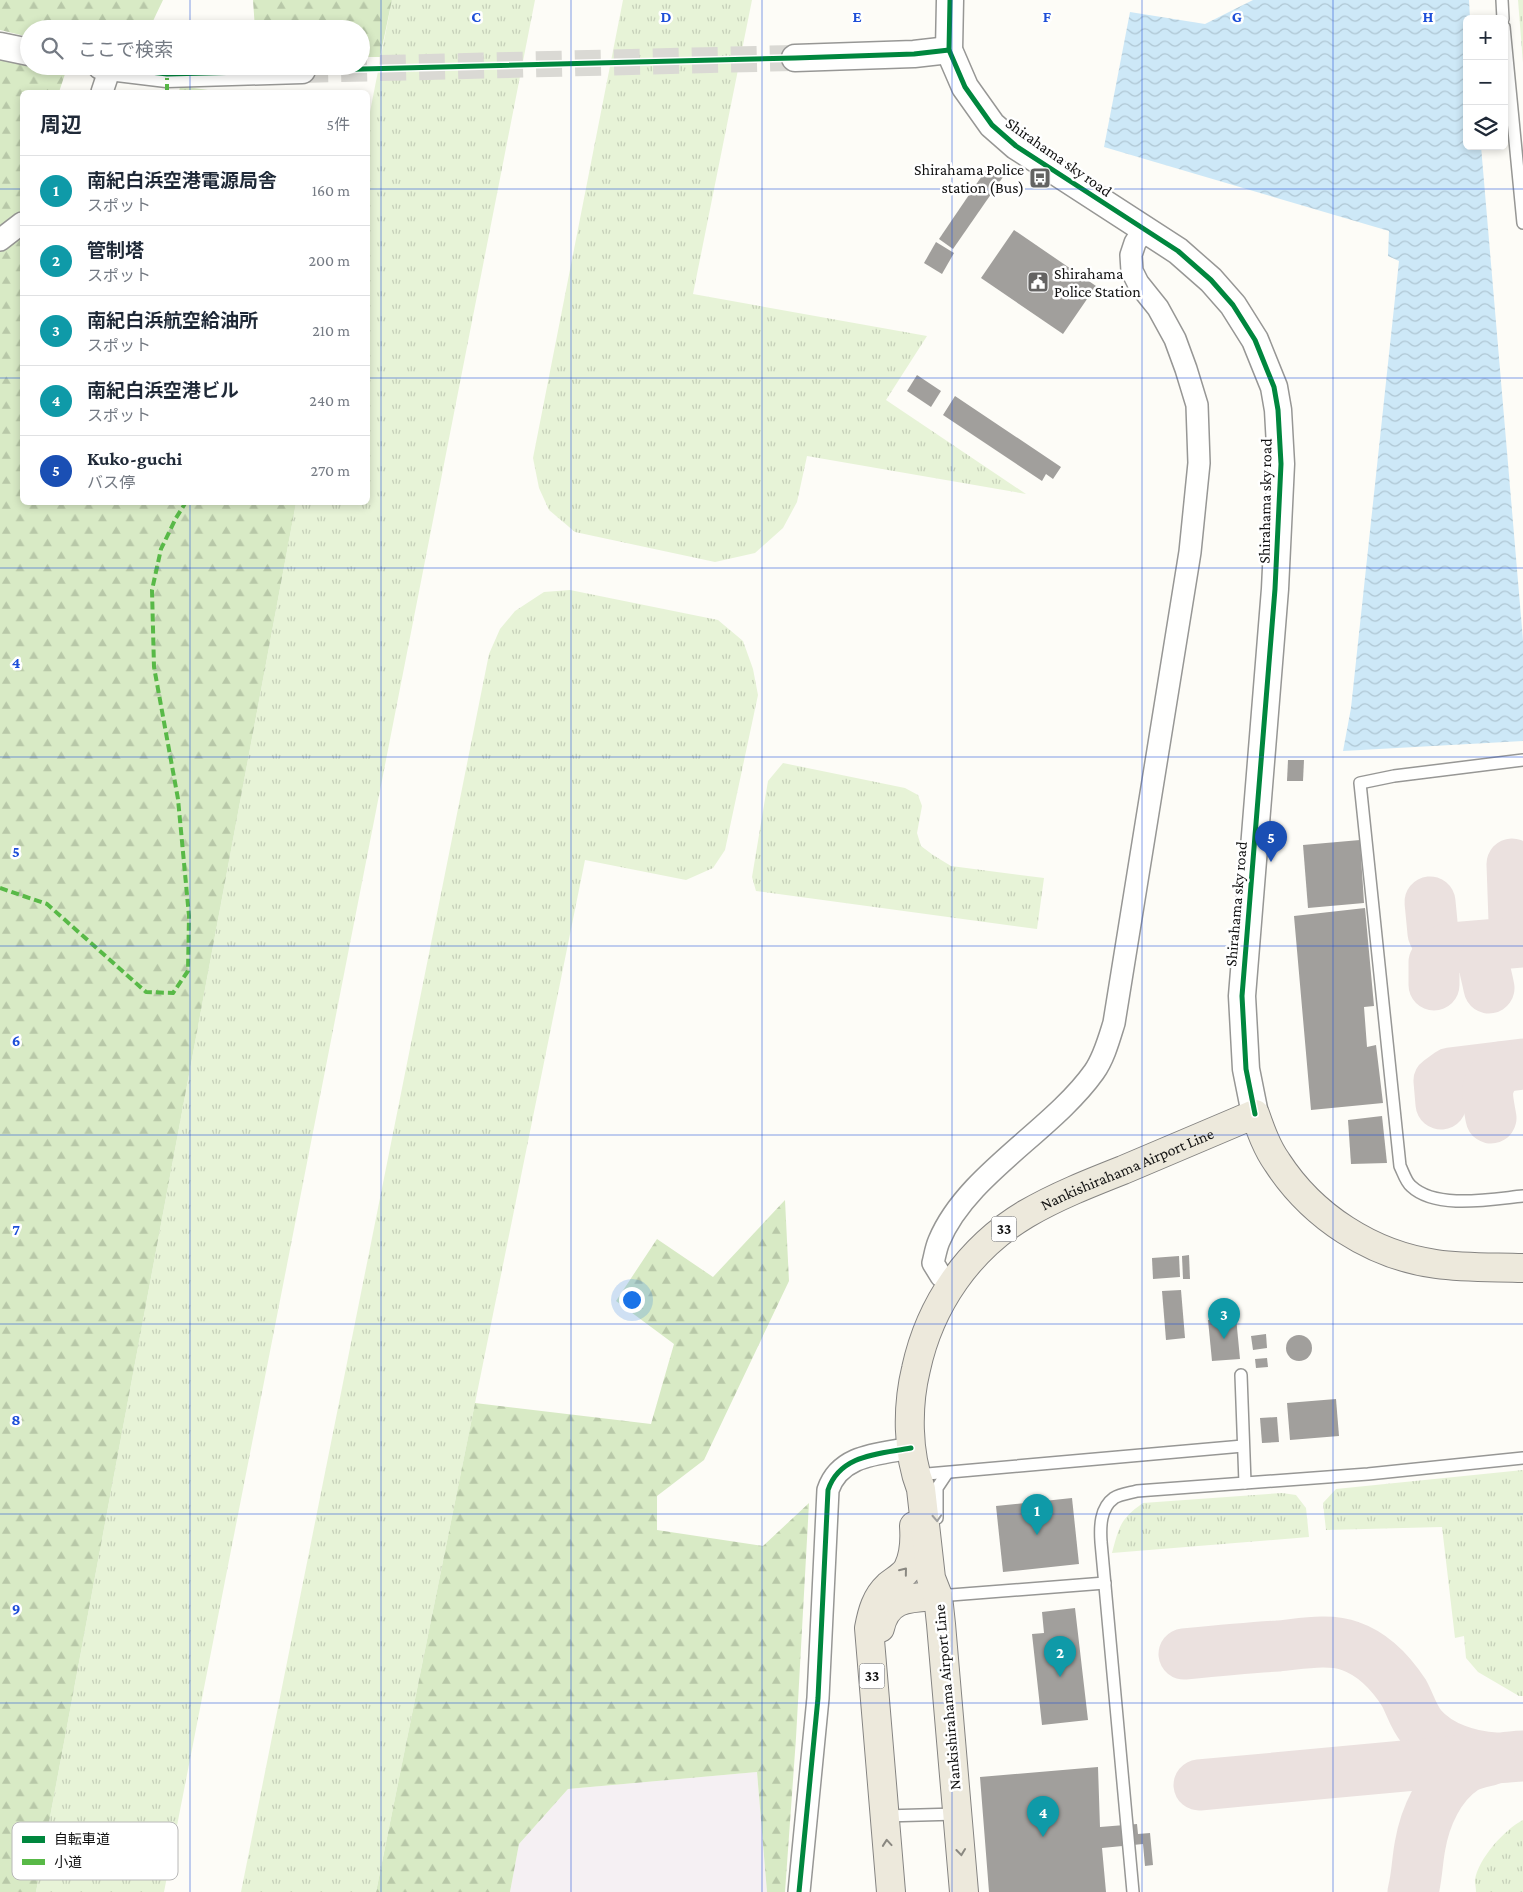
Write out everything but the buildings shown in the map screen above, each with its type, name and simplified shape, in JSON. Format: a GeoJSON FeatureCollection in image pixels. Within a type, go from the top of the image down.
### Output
{"type":"FeatureCollection","features":[{"type":"Feature","properties":{"kind":"main road"},"geometry":{"type":"LineString","coordinates":[[1255,1114],[1268,1146],[1290,1181],[1311,1204],[1358,1238],[1385,1251],[1427,1263],[1523,1268]]}},
{"type":"Feature","properties":{"kind":"main road","name":"Nankishirahama Airport Line"},"geometry":{"type":"LineString","coordinates":[[964,1892],[938,1596],[931,1578],[921,1488],[916,1475],[911,1448],[913,1381],[920,1352],[937,1310],[952,1284],[967,1263],[1002,1230],[1026,1214],[1080,1188],[1255,1114]]}},
{"type":"Feature","properties":{"kind":"main road"},"geometry":{"type":"LineString","coordinates":[[1462,1266],[1523,1260]]}},
{"type":"Feature","properties":{"kind":"main road","name":"Nankishirahama Airport Line"},"geometry":{"type":"LineString","coordinates":[[891,1892],[869,1628],[872,1613],[879,1597],[888,1586],[908,1569],[913,1554],[915,1542],[912,1499],[916,1475]]}},
{"type":"Feature","properties":{"kind":"main road"},"geometry":{"type":"LineString","coordinates":[[872,1679],[882,1623],[892,1606],[902,1600],[938,1596]]}},
{"type":"Feature","properties":{"kind":"street","name":"Shirahama sky road"},"geometry":{"type":"LineString","coordinates":[[950,0],[949,50],[965,87],[992,125],[1016,146],[1178,251],[1211,280],[1233,305],[1255,340],[1274,387],[1278,410],[1282,464],[1275,589],[1242,996],[1246,1069],[1255,1114]]}},
{"type":"Feature","properties":{"kind":"street"},"geometry":{"type":"LineString","coordinates":[[0,46],[20,50]]}},
{"type":"Feature","properties":{"kind":"street"},"geometry":{"type":"LineString","coordinates":[[794,58],[914,54],[949,50]]}},
{"type":"Feature","properties":{"kind":"street"},"geometry":{"type":"LineString","coordinates":[[102,90],[105,75]]}},
{"type":"Feature","properties":{"kind":"street"},"geometry":{"type":"LineString","coordinates":[[0,240],[20,225]]}},
{"type":"Feature","properties":{"kind":"street"},"geometry":{"type":"LineString","coordinates":[[952,1284],[941,1276],[933,1263],[939,1240],[952,1218],[970,1194],[1065,1105],[1095,1072],[1106,1048],[1114,1023],[1190,552],[1199,463],[1197,405],[1186,369],[1175,339],[1158,308],[1138,283],[1132,270],[1132,256],[1135,243],[1144,229]]}},
{"type":"Feature","properties":{"kind":"street"},"geometry":{"type":"LineString","coordinates":[[799,1892],[818,1698],[826,1500],[828,1490],[836,1474],[850,1461],[860,1457],[911,1448]]}},
{"type":"Feature","properties":{"kind":"lane"},"geometry":{"type":"LineString","coordinates":[[1502,0],[1503,15]]}},
{"type":"Feature","properties":{"kind":"lane"},"geometry":{"type":"LineString","coordinates":[[1507,60],[1523,223]]}},
{"type":"Feature","properties":{"kind":"lane"},"geometry":{"type":"LineString","coordinates":[[1523,760],[1394,776],[1360,783],[1400,1166],[1410,1186],[1430,1198],[1467,1202],[1523,1196]]}},
{"type":"Feature","properties":{"kind":"lane"},"geometry":{"type":"LineString","coordinates":[[1241,1375],[1245,1483]]}},
{"type":"Feature","properties":{"kind":"lane"},"geometry":{"type":"LineString","coordinates":[[916,1475],[1244,1446]]}},
{"type":"Feature","properties":{"kind":"lane"},"geometry":{"type":"LineString","coordinates":[[1133,1892],[1100,1522],[1108,1505],[1115,1498],[1137,1491],[1368,1474],[1523,1458]]}},
{"type":"Feature","properties":{"kind":"lane"},"geometry":{"type":"LineString","coordinates":[[947,1473],[938,1488],[936,1499],[940,1580],[938,1596],[1105,1583]]}},
{"type":"Feature","properties":{"kind":"lane"},"geometry":{"type":"LineString","coordinates":[[884,1816],[957,1814]]}},
{"type":"Feature","properties":{"kind":"shaded area"},"geometry":{"type":"Polygon","coordinates":[[[757,1772],[767,1892],[510,1892],[519,1844],[568,1789],[757,1772]]]}},
{"type":"Feature","properties":{"kind":"green space"},"geometry":{"type":"Polygon","coordinates":[[[0,0],[163,0],[153,20],[20,20],[20,35],[0,30],[0,0]]]}},
{"type":"Feature","properties":{"kind":"green space"},"geometry":{"type":"Polygon","coordinates":[[[253,0],[392,0],[380,57],[370,57],[370,20],[254,20],[253,0]]]}},
{"type":"Feature","properties":{"kind":"green space"},"geometry":{"type":"Polygon","coordinates":[[[392,0],[535,0],[178,1822],[49,1822],[296,505],[370,505],[370,112],[392,0]]]}},
{"type":"Feature","properties":{"kind":"green space"},"geometry":{"type":"Polygon","coordinates":[[[623,0],[752,0],[693,294],[927,336],[886,400],[1026,494],[807,456],[797,502],[783,528],[755,553],[715,562],[575,532],[549,510],[539,488],[533,458],[623,0]]]}},
{"type":"Feature","properties":{"kind":"green space"},"geometry":{"type":"Polygon","coordinates":[[[1518,0],[1523,0],[1523,63],[1518,0]]]}},
{"type":"Feature","properties":{"kind":"green space"},"geometry":{"type":"Polygon","coordinates":[[[0,57],[20,61],[20,75],[65,75],[60,90],[20,90],[20,505],[296,505],[49,1822],[12,1822],[12,1880],[38,1880],[36,1892],[0,1892],[0,57]]]}},
{"type":"Feature","properties":{"kind":"green space"},"geometry":{"type":"Polygon","coordinates":[[[180,86],[208,90],[179,90],[180,86]]]}},
{"type":"Feature","properties":{"kind":"green space"},"geometry":{"type":"Polygon","coordinates":[[[570,590],[718,620],[743,641],[753,669],[758,695],[725,850],[713,868],[686,880],[585,860],[376,1892],[241,1892],[489,654],[500,629],[515,611],[544,592],[570,590]]]}},
{"type":"Feature","properties":{"kind":"green space"},"geometry":{"type":"Polygon","coordinates":[[[783,763],[905,788],[918,795],[922,806],[917,833],[921,846],[933,855],[951,866],[1044,878],[1037,929],[756,891],[752,877],[768,781],[783,763]]]}},
{"type":"Feature","properties":{"kind":"green space"},"geometry":{"type":"Polygon","coordinates":[[[785,1200],[789,1281],[704,1460],[657,1496],[657,1530],[763,1546],[809,1503],[785,1892],[767,1892],[757,1772],[568,1789],[519,1844],[510,1892],[376,1892],[475,1403],[651,1424],[674,1344],[616,1301],[657,1239],[713,1277],[785,1200]]]}},
{"type":"Feature","properties":{"kind":"green space"},"geometry":{"type":"Polygon","coordinates":[[[1523,1470],[1523,1696],[1519,1696],[1478,1672],[1466,1658],[1464,1636],[1455,1638],[1442,1527],[1326,1530],[1323,1503],[1336,1489],[1523,1470]]]}},
{"type":"Feature","properties":{"kind":"green space"},"geometry":{"type":"Polygon","coordinates":[[[1282,1493],[1296,1495],[1306,1508],[1309,1537],[1112,1553],[1125,1519],[1143,1503],[1282,1493]]]}},
{"type":"Feature","properties":{"kind":"green space"},"geometry":{"type":"Polygon","coordinates":[[[1523,1820],[1523,1892],[1476,1892],[1475,1880],[1481,1863],[1501,1837],[1523,1820]]]}},
{"type":"Feature","properties":{"kind":"green space"},"geometry":{"type":"Polygon","coordinates":[[[38,1880],[166,1880],[164,1892],[36,1892],[38,1880]]]}},
{"type":"Feature","properties":{"kind":"water"},"geometry":{"type":"Polygon","coordinates":[[[1253,0],[1469,0],[1470,15],[1463,15],[1463,150],[1481,150],[1523,640],[1523,741],[1343,751],[1351,708],[1399,261],[1388,256],[1389,231],[1104,147],[1130,12],[1205,24],[1253,0]]]}},
{"type":"Feature","properties":{"kind":"taxiway"},"geometry":{"type":"LineString","coordinates":[[1512,864],[1514,921],[1523,935]]}},
{"type":"Feature","properties":{"kind":"taxiway"},"geometry":{"type":"LineString","coordinates":[[1430,902],[1433,933],[1438,943],[1451,948]]}},
{"type":"Feature","properties":{"kind":"taxiway"},"geometry":{"type":"LineString","coordinates":[[1434,985],[1434,962],[1440,952],[1451,948],[1523,942]]}},
{"type":"Feature","properties":{"kind":"taxiway"},"geometry":{"type":"LineString","coordinates":[[1489,988],[1484,964],[1487,955],[1497,944]]}},
{"type":"Feature","properties":{"kind":"taxiway"},"geometry":{"type":"LineString","coordinates":[[1441,1104],[1439,1081],[1450,1073],[1523,1064]]}},
{"type":"Feature","properties":{"kind":"taxiway"},"geometry":{"type":"LineString","coordinates":[[1491,1118],[1488,1103],[1489,1085],[1501,1067]]}},
{"type":"Feature","properties":{"kind":"taxiway"},"geometry":{"type":"LineString","coordinates":[[1184,1654],[1314,1642],[1333,1642],[1350,1646],[1374,1659],[1387,1671],[1404,1693],[1418,1722],[1437,1740],[1476,1756],[1496,1758],[1523,1756]]}},
{"type":"Feature","properties":{"kind":"taxiway"},"geometry":{"type":"LineString","coordinates":[[1199,1785],[1480,1759]]}},
{"type":"Feature","properties":{"kind":"taxiway"},"geometry":{"type":"LineString","coordinates":[[1413,1892],[1422,1835],[1435,1802],[1448,1783],[1465,1768],[1490,1760]]}},
{"type":"Feature","properties":{"kind":"tunnel"},"geometry":{"type":"LineString","coordinates":[[370,68],[795,58]]}},
{"type":"Feature","properties":{"kind":"marked path"},"geometry":{"type":"LineString","coordinates":[[167,75],[167,90]]}},
{"type":"Feature","properties":{"kind":"marked path"},"geometry":{"type":"LineString","coordinates":[[0,888],[47,904],[146,992],[173,993],[188,971],[189,916],[178,799],[154,667],[152,590],[161,549],[184,505]]}},
{"type":"Feature","properties":{"kind":"cycle path"},"geometry":{"type":"LineString","coordinates":[[950,0],[949,50],[965,87],[992,125],[1016,146],[1178,251],[1211,280],[1233,305],[1255,340],[1274,387],[1278,410],[1281,464],[1275,589],[1242,996],[1246,1069],[1255,1114]]}},
{"type":"Feature","properties":{"kind":"cycle path"},"geometry":{"type":"LineString","coordinates":[[370,69],[795,58],[914,54],[949,50]]}},
{"type":"Feature","properties":{"kind":"cycle path"},"geometry":{"type":"LineString","coordinates":[[799,1892],[818,1698],[828,1490],[834,1478],[851,1462],[874,1454],[911,1448]]}},
{"type":"Feature","properties":{"kind":"place","name":"Shirahama Police station (Bus)"},"geometry":{"type":"Point","coordinates":[1040,178]}},
{"type":"Feature","properties":{"kind":"place","name":"Shirahama Police Station"},"geometry":{"type":"Point","coordinates":[1038,282]}},
{"type":"Feature","properties":{"kind":"place","name":"Kuko-guchi"},"geometry":{"type":"Point","coordinates":[1271,862]}},
{"type":"Feature","properties":{"kind":"place","name":"南紀白浜航空給油所"},"geometry":{"type":"Point","coordinates":[1224,1339]}},
{"type":"Feature","properties":{"kind":"place","name":"南紀白浜空港電源局舎"},"geometry":{"type":"Point","coordinates":[1037,1535]}},
{"type":"Feature","properties":{"kind":"place","name":"管制塔"},"geometry":{"type":"Point","coordinates":[1060,1677]}},
{"type":"Feature","properties":{"kind":"place","name":"南紀白浜空港ビル"},"geometry":{"type":"Point","coordinates":[1043,1837]}}]}
